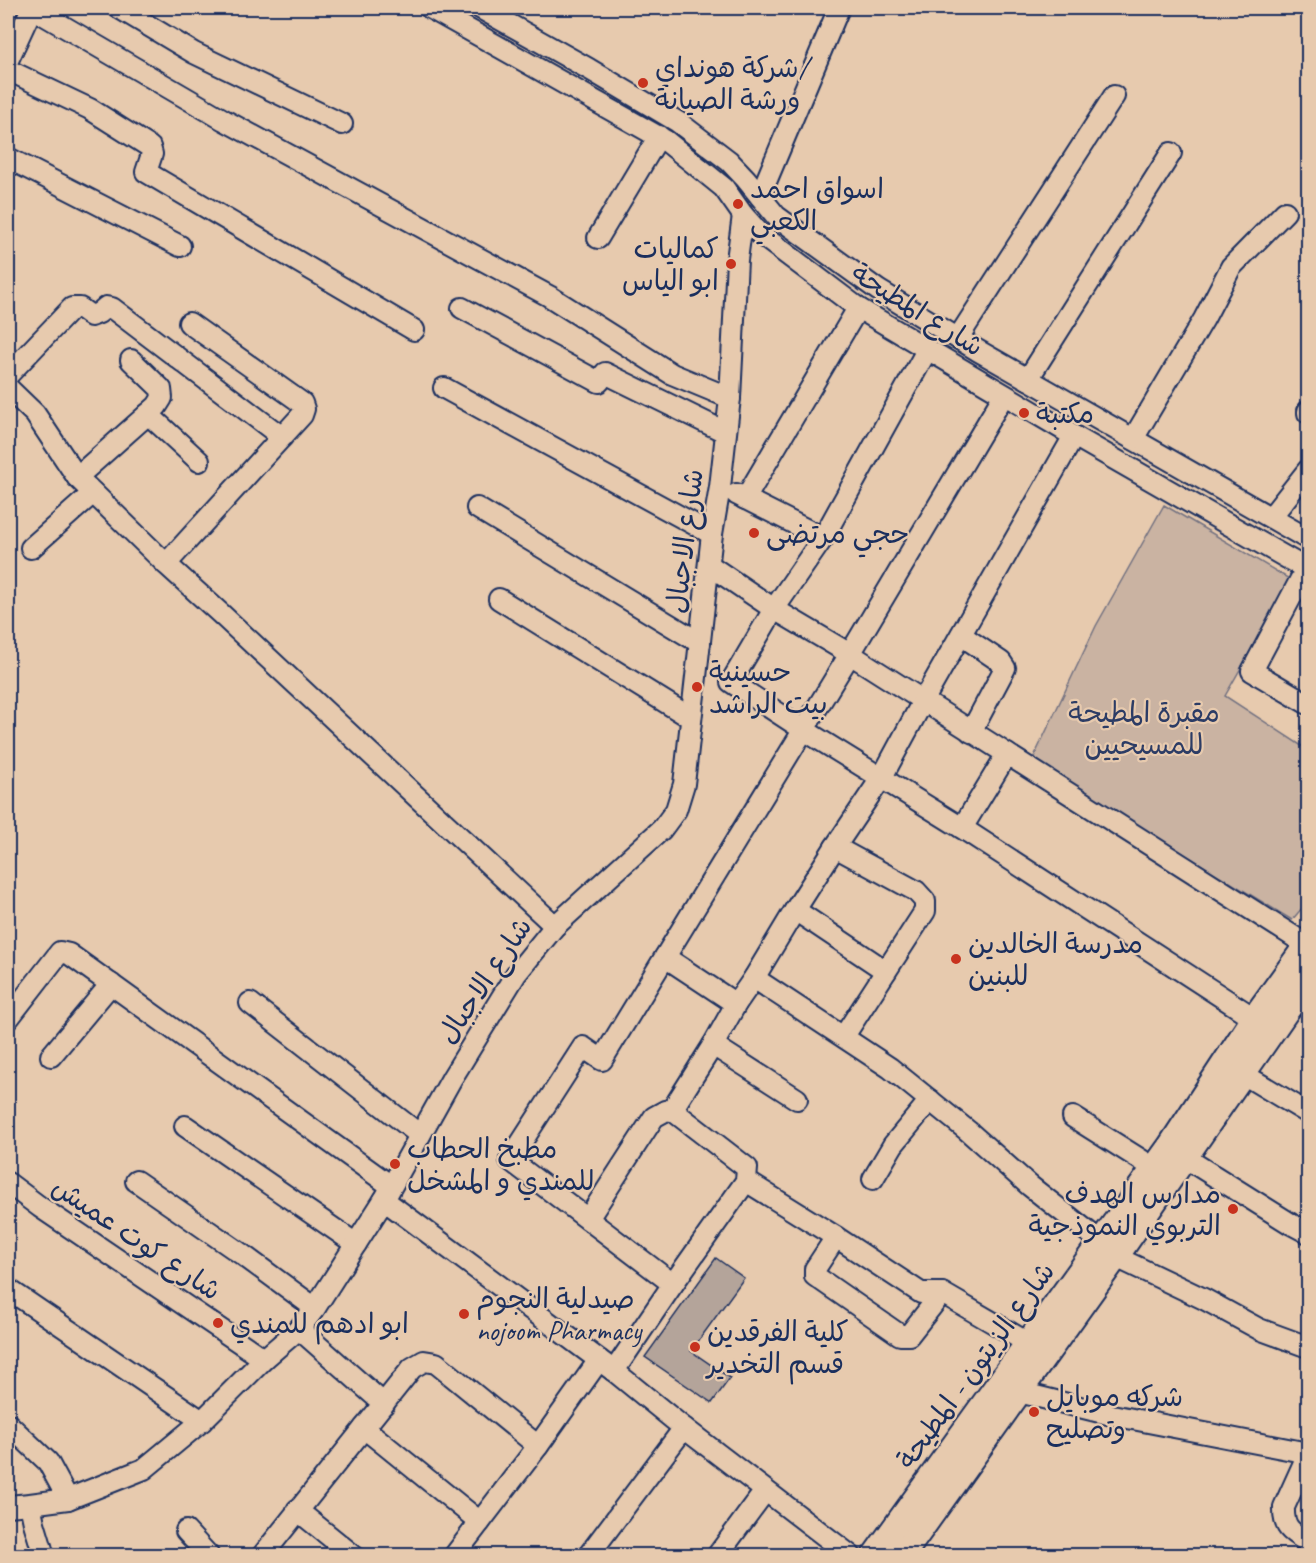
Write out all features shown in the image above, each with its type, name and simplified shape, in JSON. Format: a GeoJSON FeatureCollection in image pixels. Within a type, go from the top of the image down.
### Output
{"type":"FeatureCollection","features":[{"type":"Feature","properties":{"kind":"main road","name":"شارع الزيتون - المطيحة"},"geometry":{"type":"LineString","coordinates":[[911,1552],[1019,1392],[1109,1249],[1154,1168],[1254,1018],[1308,944]]}},
{"type":"Feature","properties":{"kind":"main road","name":"شارع الزيتون - المطيحة"},"geometry":{"type":"LineString","coordinates":[[874,1556],[1028,1343],[1184,1157],[1308,980]]}},
{"type":"Feature","properties":{"kind":"street"},"geometry":{"type":"LineString","coordinates":[[8,60],[32,8],[224,120],[549,296],[672,374],[730,398]]}},
{"type":"Feature","properties":{"kind":"street"},"geometry":{"type":"LineString","coordinates":[[119,8],[194,53],[342,123]]}},
{"type":"Feature","properties":{"kind":"street","name":"شارع المطيحة"},"geometry":{"type":"LineString","coordinates":[[430,8],[659,136],[724,188],[760,234],[858,308],[963,372],[1307,570]]}},
{"type":"Feature","properties":{"kind":"street","name":"شارع المطيحة"},"geometry":{"type":"LineString","coordinates":[[480,8],[678,122],[729,161],[776,216],[878,290],[976,350],[1308,539]]}},
{"type":"Feature","properties":{"kind":"street"},"geometry":{"type":"LineString","coordinates":[[760,196],[839,8]]}},
{"type":"Feature","properties":{"kind":"street"},"geometry":{"type":"LineString","coordinates":[[576,89],[589,69]]}},
{"type":"Feature","properties":{"kind":"street"},"geometry":{"type":"LineString","coordinates":[[8,70],[90,108],[150,147],[152,154],[146,172],[414,330]]}},
{"type":"Feature","properties":{"kind":"street"},"geometry":{"type":"LineString","coordinates":[[958,338],[1114,96]]}},
{"type":"Feature","properties":{"kind":"street"},"geometry":{"type":"LineString","coordinates":[[598,238],[659,136]]}},
{"type":"Feature","properties":{"kind":"street"},"geometry":{"type":"LineString","coordinates":[[1028,379],[1171,153]]}},
{"type":"Feature","properties":{"kind":"street"},"geometry":{"type":"LineString","coordinates":[[8,158],[180,246]]}},
{"type":"Feature","properties":{"kind":"street"},"geometry":{"type":"LineString","coordinates":[[1133,439],[1204,319],[1231,267],[1285,212]]}},
{"type":"Feature","properties":{"kind":"street","name":"شارع الاجبال"},"geometry":{"type":"LineString","coordinates":[[8,1506],[68,1499],[144,1469],[202,1421],[264,1359],[299,1329],[315,1308],[388,1193],[452,1078],[516,974],[555,926],[662,829],[676,810],[684,784],[712,534],[720,487],[730,398],[737,260],[743,215]]}},
{"type":"Feature","properties":{"kind":"street"},"geometry":{"type":"LineString","coordinates":[[8,375],[72,308],[80,308],[91,316],[106,307],[112,308],[282,437]]}},
{"type":"Feature","properties":{"kind":"street"},"geometry":{"type":"LineString","coordinates":[[462,308],[598,382],[605,373],[725,432]]}},
{"type":"Feature","properties":{"kind":"street"},"geometry":{"type":"LineString","coordinates":[[745,499],[858,308]]}},
{"type":"Feature","properties":{"kind":"street"},"geometry":{"type":"LineString","coordinates":[[166,564],[302,415],[304,409],[302,404],[189,323]]}},
{"type":"Feature","properties":{"kind":"street"},"geometry":{"type":"LineString","coordinates":[[927,350],[823,538],[774,609],[731,682],[962,828],[1254,1018]]}},
{"type":"Feature","properties":{"kind":"street"},"geometry":{"type":"LineString","coordinates":[[963,372],[976,350]]}},
{"type":"Feature","properties":{"kind":"street"},"geometry":{"type":"LineString","coordinates":[[77,477],[157,406],[162,398],[161,389],[130,360]]}},
{"type":"Feature","properties":{"kind":"street"},"geometry":{"type":"LineString","coordinates":[[8,388],[35,414],[77,477],[93,493],[166,564],[555,926]]}},
{"type":"Feature","properties":{"kind":"street"},"geometry":{"type":"LineString","coordinates":[[444,388],[712,534]]}},
{"type":"Feature","properties":{"kind":"street"},"geometry":{"type":"LineString","coordinates":[[673,1284],[510,1160],[584,1047],[602,1060],[850,654],[1004,395]]}},
{"type":"Feature","properties":{"kind":"street"},"geometry":{"type":"LineString","coordinates":[[148,414],[199,461]]}},
{"type":"Feature","properties":{"kind":"street"},"geometry":{"type":"LineString","coordinates":[[672,1110],[795,910],[882,777],[1074,436]]}},
{"type":"Feature","properties":{"kind":"street"},"geometry":{"type":"LineString","coordinates":[[1270,517],[1308,470]]}},
{"type":"Feature","properties":{"kind":"street"},"geometry":{"type":"LineString","coordinates":[[720,487],[823,538]]}},
{"type":"Feature","properties":{"kind":"street"},"geometry":{"type":"LineString","coordinates":[[32,548],[93,493]]}},
{"type":"Feature","properties":{"kind":"street"},"geometry":{"type":"LineString","coordinates":[[477,508],[700,643]]}},
{"type":"Feature","properties":{"kind":"street"},"geometry":{"type":"LineString","coordinates":[[709,566],[1308,944]]}},
{"type":"Feature","properties":{"kind":"street"},"geometry":{"type":"LineString","coordinates":[[1307,570],[1252,670],[1308,704]]}},
{"type":"Feature","properties":{"kind":"street"},"geometry":{"type":"LineString","coordinates":[[499,598],[691,718]]}},
{"type":"Feature","properties":{"kind":"street"},"geometry":{"type":"LineString","coordinates":[[961,635],[1001,662],[1005,668],[971,732]]}},
{"type":"Feature","properties":{"kind":"street"},"geometry":{"type":"LineString","coordinates":[[962,828],[1007,754]]}},
{"type":"Feature","properties":{"kind":"street"},"geometry":{"type":"LineString","coordinates":[[835,847],[916,891],[925,901],[925,911],[844,1036]]}},
{"type":"Feature","properties":{"kind":"street"},"geometry":{"type":"LineString","coordinates":[[795,910],[886,971]]}},
{"type":"Feature","properties":{"kind":"street"},"geometry":{"type":"LineString","coordinates":[[8,1019],[60,952],[69,954],[388,1193],[684,1428],[851,1556]]}},
{"type":"Feature","properties":{"kind":"street"},"geometry":{"type":"LineString","coordinates":[[665,957],[736,1004]]}},
{"type":"Feature","properties":{"kind":"street"},"geometry":{"type":"LineString","coordinates":[[754,978],[890,1068],[1109,1249],[1259,1329],[1308,1347]]}},
{"type":"Feature","properties":{"kind":"street"},"geometry":{"type":"LineString","coordinates":[[51,1056],[111,984]]}},
{"type":"Feature","properties":{"kind":"street"},"geometry":{"type":"LineString","coordinates":[[250,1003],[420,1135]]}},
{"type":"Feature","properties":{"kind":"street"},"geometry":{"type":"LineString","coordinates":[[713,1045],[797,1099]]}},
{"type":"Feature","properties":{"kind":"street"},"geometry":{"type":"LineString","coordinates":[[1243,1074],[1308,1113]]}},
{"type":"Feature","properties":{"kind":"street"},"geometry":{"type":"LineString","coordinates":[[873,1179],[893,1145],[930,1100]]}},
{"type":"Feature","properties":{"kind":"street"},"geometry":{"type":"LineString","coordinates":[[454,1556],[538,1446],[673,1284],[746,1181],[747,1168],[672,1110],[664,1111],[654,1117],[588,1220]]}},
{"type":"Feature","properties":{"kind":"street"},"geometry":{"type":"LineString","coordinates":[[1073,1117],[1154,1168]]}},
{"type":"Feature","properties":{"kind":"street"},"geometry":{"type":"LineString","coordinates":[[185,1126],[356,1244]]}},
{"type":"Feature","properties":{"kind":"street"},"geometry":{"type":"LineString","coordinates":[[1184,1157],[1308,1233]]}},
{"type":"Feature","properties":{"kind":"street"},"geometry":{"type":"LineString","coordinates":[[136,1181],[315,1308]]}},
{"type":"Feature","properties":{"kind":"street"},"geometry":{"type":"LineString","coordinates":[[746,1181],[921,1293],[942,1293],[1028,1343]]}},
{"type":"Feature","properties":{"kind":"street","name":"شارع كوت عميش"},"geometry":{"type":"LineString","coordinates":[[8,1184],[264,1359]]}},
{"type":"Feature","properties":{"kind":"street"},"geometry":{"type":"LineString","coordinates":[[836,1237],[815,1269],[815,1276],[900,1335],[909,1335],[942,1293]]}},
{"type":"Feature","properties":{"kind":"street"},"geometry":{"type":"LineString","coordinates":[[8,1289],[202,1421]]}},
{"type":"Feature","properties":{"kind":"street"},"geometry":{"type":"LineString","coordinates":[[299,1329],[384,1404]]}},
{"type":"Feature","properties":{"kind":"street"},"geometry":{"type":"LineString","coordinates":[[262,1556],[412,1368],[424,1361],[435,1363],[538,1446]]}},
{"type":"Feature","properties":{"kind":"street"},"geometry":{"type":"LineString","coordinates":[[1019,1392],[1112,1415],[1308,1454],[1284,1507],[1283,1516],[1292,1533],[1308,1542]]}},
{"type":"Feature","properties":{"kind":"street"},"geometry":{"type":"LineString","coordinates":[[8,1424],[48,1462],[68,1499]]}},
{"type":"Feature","properties":{"kind":"street"},"geometry":{"type":"LineString","coordinates":[[364,1428],[480,1522]]}},
{"type":"Feature","properties":{"kind":"street"},"geometry":{"type":"LineString","coordinates":[[588,1556],[684,1428]]}},
{"type":"Feature","properties":{"kind":"street"},"geometry":{"type":"LineString","coordinates":[[717,1556],[765,1491]]}},
{"type":"Feature","properties":{"kind":"street"},"geometry":{"type":"LineString","coordinates":[[30,1504],[44,1556]]}},
{"type":"Feature","properties":{"kind":"street"},"geometry":{"type":"LineString","coordinates":[[297,1510],[354,1556]]}},
{"type":"Feature","properties":{"kind":"street"},"geometry":{"type":"LineString","coordinates":[[186,1531],[209,1556]]}},
{"type":"Feature","properties":{"kind":"green space","name":"مقبرة المطيحة للمسيحيين"},"geometry":{"type":"Polygon","coordinates":[[[1164,505],[1291,580],[1225,696],[1308,750],[1308,901],[1292,920],[1032,761],[1096,626],[1164,505]]]}},
{"type":"Feature","properties":{"kind":"building"},"geometry":{"type":"Polygon","coordinates":[[[716,1258],[744,1278],[691,1351],[730,1378],[712,1403],[645,1357],[716,1258]]]}},
{"type":"Feature","properties":{"kind":"waterway"},"geometry":{"type":"LineString","coordinates":[[1141,1550],[1151,1556]]}},
{"type":"Feature","properties":{"kind":"place","name":"شركة هونداي/ ورشة الصيانة"},"geometry":{"type":"Point","coordinates":[643,83]}},
{"type":"Feature","properties":{"kind":"place","name":"اسواق احمد الكعبي"},"geometry":{"type":"Point","coordinates":[738,204]}},
{"type":"Feature","properties":{"kind":"place","name":"كماليات ابو الياس"},"geometry":{"type":"Point","coordinates":[731,264]}},
{"type":"Feature","properties":{"kind":"place","name":"مكتبة"},"geometry":{"type":"Point","coordinates":[1024,413]}},
{"type":"Feature","properties":{"kind":"place","name":"حجي مرتضى"},"geometry":{"type":"Point","coordinates":[754,533]}},
{"type":"Feature","properties":{"kind":"place","name":"حسينية بيت الراشد"},"geometry":{"type":"Point","coordinates":[697,687]}},
{"type":"Feature","properties":{"kind":"place","name":"مدرسة الخالدين للبنين"},"geometry":{"type":"Point","coordinates":[956,959]}},
{"type":"Feature","properties":{"kind":"place","name":"مطبخ الحطاب للمندي و المشخل"},"geometry":{"type":"Point","coordinates":[395,1164]}},
{"type":"Feature","properties":{"kind":"place","name":"مدارس الهدف التربوي النموذجية"},"geometry":{"type":"Point","coordinates":[1233,1209]}},
{"type":"Feature","properties":{"kind":"place","name":"صيدلية النجوم nojoom Pharmacy"},"geometry":{"type":"Point","coordinates":[464,1314]}},
{"type":"Feature","properties":{"kind":"place","name":"ابو ادهم للمندي"},"geometry":{"type":"Point","coordinates":[218,1323]}},
{"type":"Feature","properties":{"kind":"place","name":"كلية الفرقدين قسم التخدير"},"geometry":{"type":"Point","coordinates":[695,1347]}},
{"type":"Feature","properties":{"kind":"place","name":"شركه موبايل وتصليح"},"geometry":{"type":"Point","coordinates":[1034,1412]}}]}
